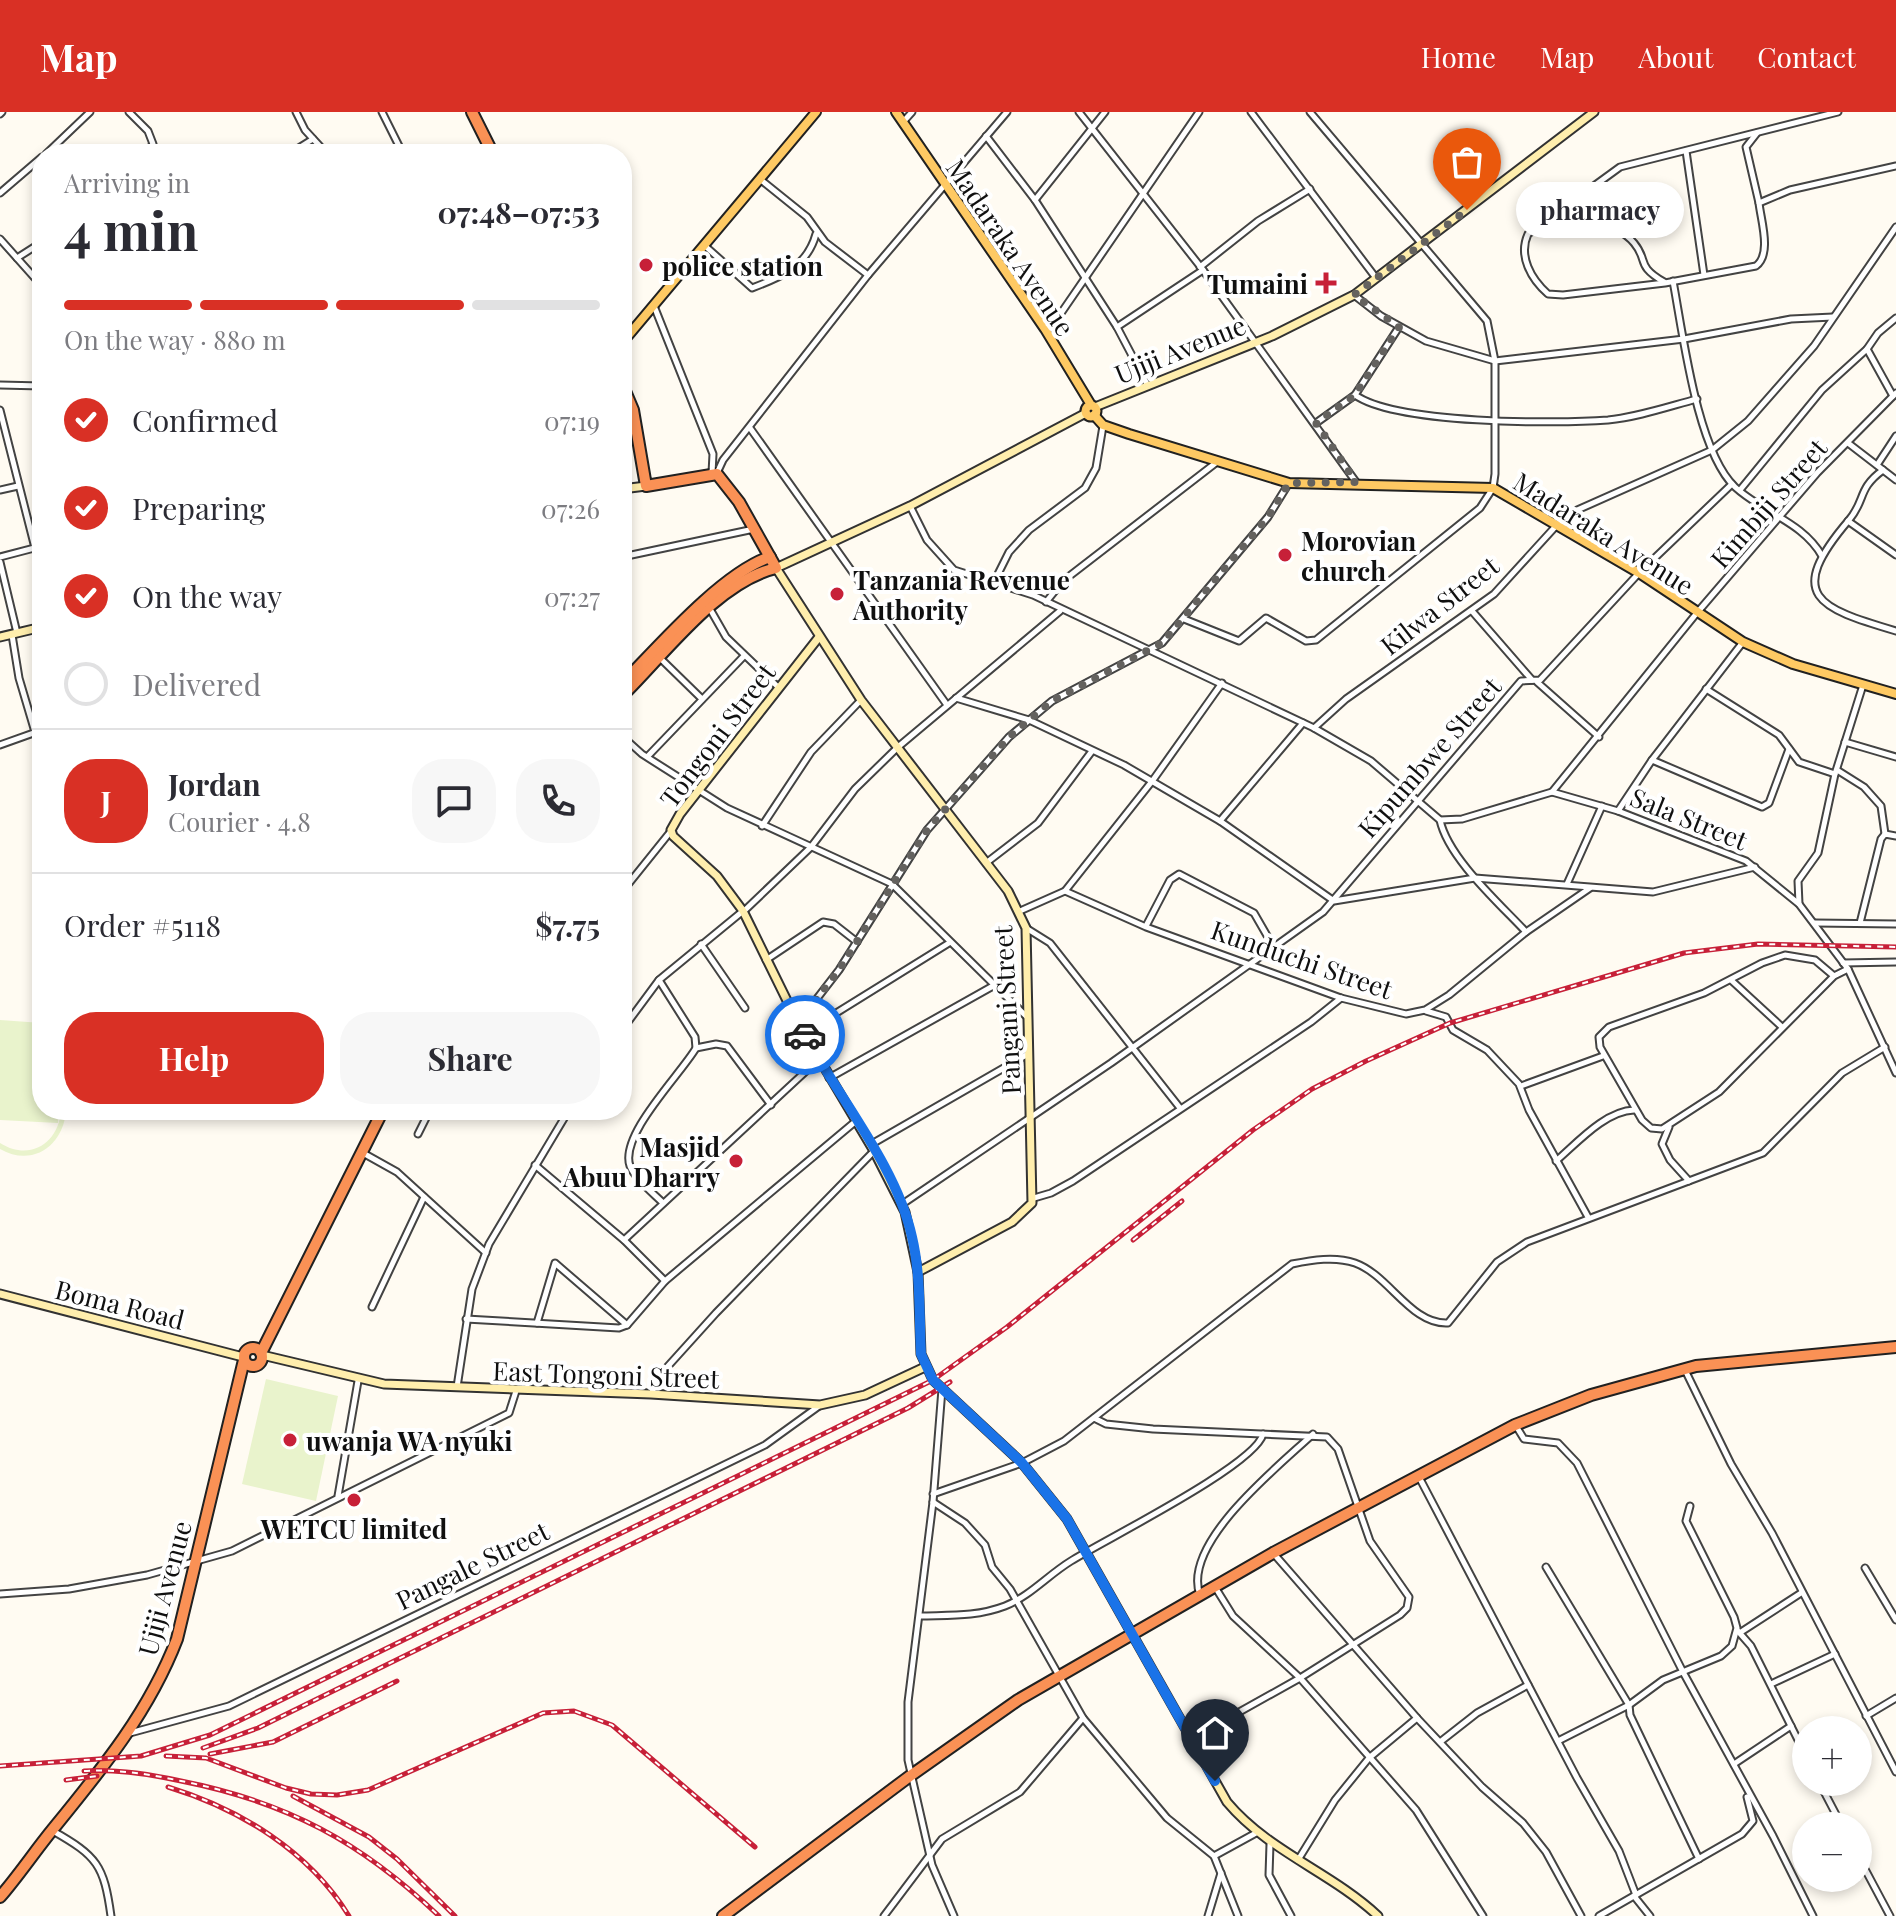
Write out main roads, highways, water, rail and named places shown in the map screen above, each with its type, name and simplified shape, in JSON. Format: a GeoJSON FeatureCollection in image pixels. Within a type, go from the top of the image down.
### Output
{"type":"FeatureCollection","features":[{"type":"Feature","properties":{"kind":"highway"},"geometry":{"type":"LineString","coordinates":[[472,112],[488,144]]}},
{"type":"Feature","properties":{"kind":"highway"},"geometry":{"type":"LineString","coordinates":[[632,408],[646,486],[714,473],[755,529],[773,563]]}},
{"type":"Feature","properties":{"kind":"highway"},"geometry":{"type":"LineString","coordinates":[[632,678],[724,585],[754,563],[763,544]]}},
{"type":"Feature","properties":{"kind":"highway"},"geometry":{"type":"LineString","coordinates":[[754,563],[773,563]]}},
{"type":"Feature","properties":{"kind":"highway"},"geometry":{"type":"LineString","coordinates":[[632,679],[660,658],[742,581],[773,563]]}},
{"type":"Feature","properties":{"kind":"highway","name":"Ujiji Avenue"},"geometry":{"type":"LineString","coordinates":[[0,1897],[129,1733],[166,1667],[177,1639],[238,1384],[319,1244],[378,1120]]}},
{"type":"Feature","properties":{"kind":"highway"},"geometry":{"type":"LineString","coordinates":[[723,1916],[910,1776],[1060,1674],[1273,1553],[1515,1425],[1591,1395],[1685,1369],[1758,1358],[1896,1347]]}},
{"type":"Feature","properties":{"kind":"main road"},"geometry":{"type":"LineString","coordinates":[[632,331],[816,112]]}},
{"type":"Feature","properties":{"kind":"main road","name":"Madaraka Avenue"},"geometry":{"type":"LineString","coordinates":[[896,112],[1045,329],[1091,410],[1103,425],[1289,483],[1356,482],[1493,488],[1639,573],[1696,614],[1772,657],[1896,694]]}},
{"type":"Feature","properties":{"kind":"railway"},"geometry":{"type":"LineString","coordinates":[[0,1766],[141,1756],[210,1735],[933,1380],[1007,1327],[1253,1130],[1312,1089],[1450,1023],[1684,953],[1758,944],[1896,947]]}},
{"type":"Feature","properties":{"kind":"railway"},"geometry":{"type":"LineString","coordinates":[[1133,1240],[1182,1201]]}},
{"type":"Feature","properties":{"kind":"railway"},"geometry":{"type":"LineString","coordinates":[[203,1748],[258,1728],[908,1408],[950,1382]]}},
{"type":"Feature","properties":{"kind":"railway"},"geometry":{"type":"LineString","coordinates":[[210,1754],[273,1742],[397,1681]]}},
{"type":"Feature","properties":{"kind":"railway"},"geometry":{"type":"LineString","coordinates":[[166,1756],[206,1758],[286,1788],[311,1794],[337,1795],[368,1790],[543,1713],[574,1711],[612,1725],[755,1847]]}},
{"type":"Feature","properties":{"kind":"railway"},"geometry":{"type":"LineString","coordinates":[[84,1771],[121,1771],[169,1778],[219,1790],[289,1813],[351,1846],[439,1916]]}},
{"type":"Feature","properties":{"kind":"railway"},"geometry":{"type":"LineString","coordinates":[[66,1780],[97,1776]]}},
{"type":"Feature","properties":{"kind":"railway"},"geometry":{"type":"LineString","coordinates":[[168,1787],[221,1807],[270,1835],[314,1872],[349,1916]]}},
{"type":"Feature","properties":{"kind":"railway"},"geometry":{"type":"LineString","coordinates":[[293,1796],[369,1837],[397,1859],[455,1916]]}},
{"type":"Feature","properties":{"kind":"place","name":"pharmacy"},"geometry":{"type":"Point","coordinates":[1467,210]}},
{"type":"Feature","properties":{"kind":"place","name":"police station"},"geometry":{"type":"Point","coordinates":[646,265]}},
{"type":"Feature","properties":{"kind":"place","name":"Tumaini"},"geometry":{"type":"Point","coordinates":[1326,283]}},
{"type":"Feature","properties":{"kind":"place","name":"Morovian church"},"geometry":{"type":"Point","coordinates":[1285,555]}},
{"type":"Feature","properties":{"kind":"place","name":"Tanzania Revenue Authority"},"geometry":{"type":"Point","coordinates":[837,594]}},
{"type":"Feature","properties":{"kind":"place","name":"Masjid Abuu Dharry"},"geometry":{"type":"Point","coordinates":[736,1161]}},
{"type":"Feature","properties":{"kind":"place","name":"uwanja WA nyuki"},"geometry":{"type":"Point","coordinates":[290,1440]}},
{"type":"Feature","properties":{"kind":"place","name":"WETCU limited"},"geometry":{"type":"Point","coordinates":[354,1500]}}]}
